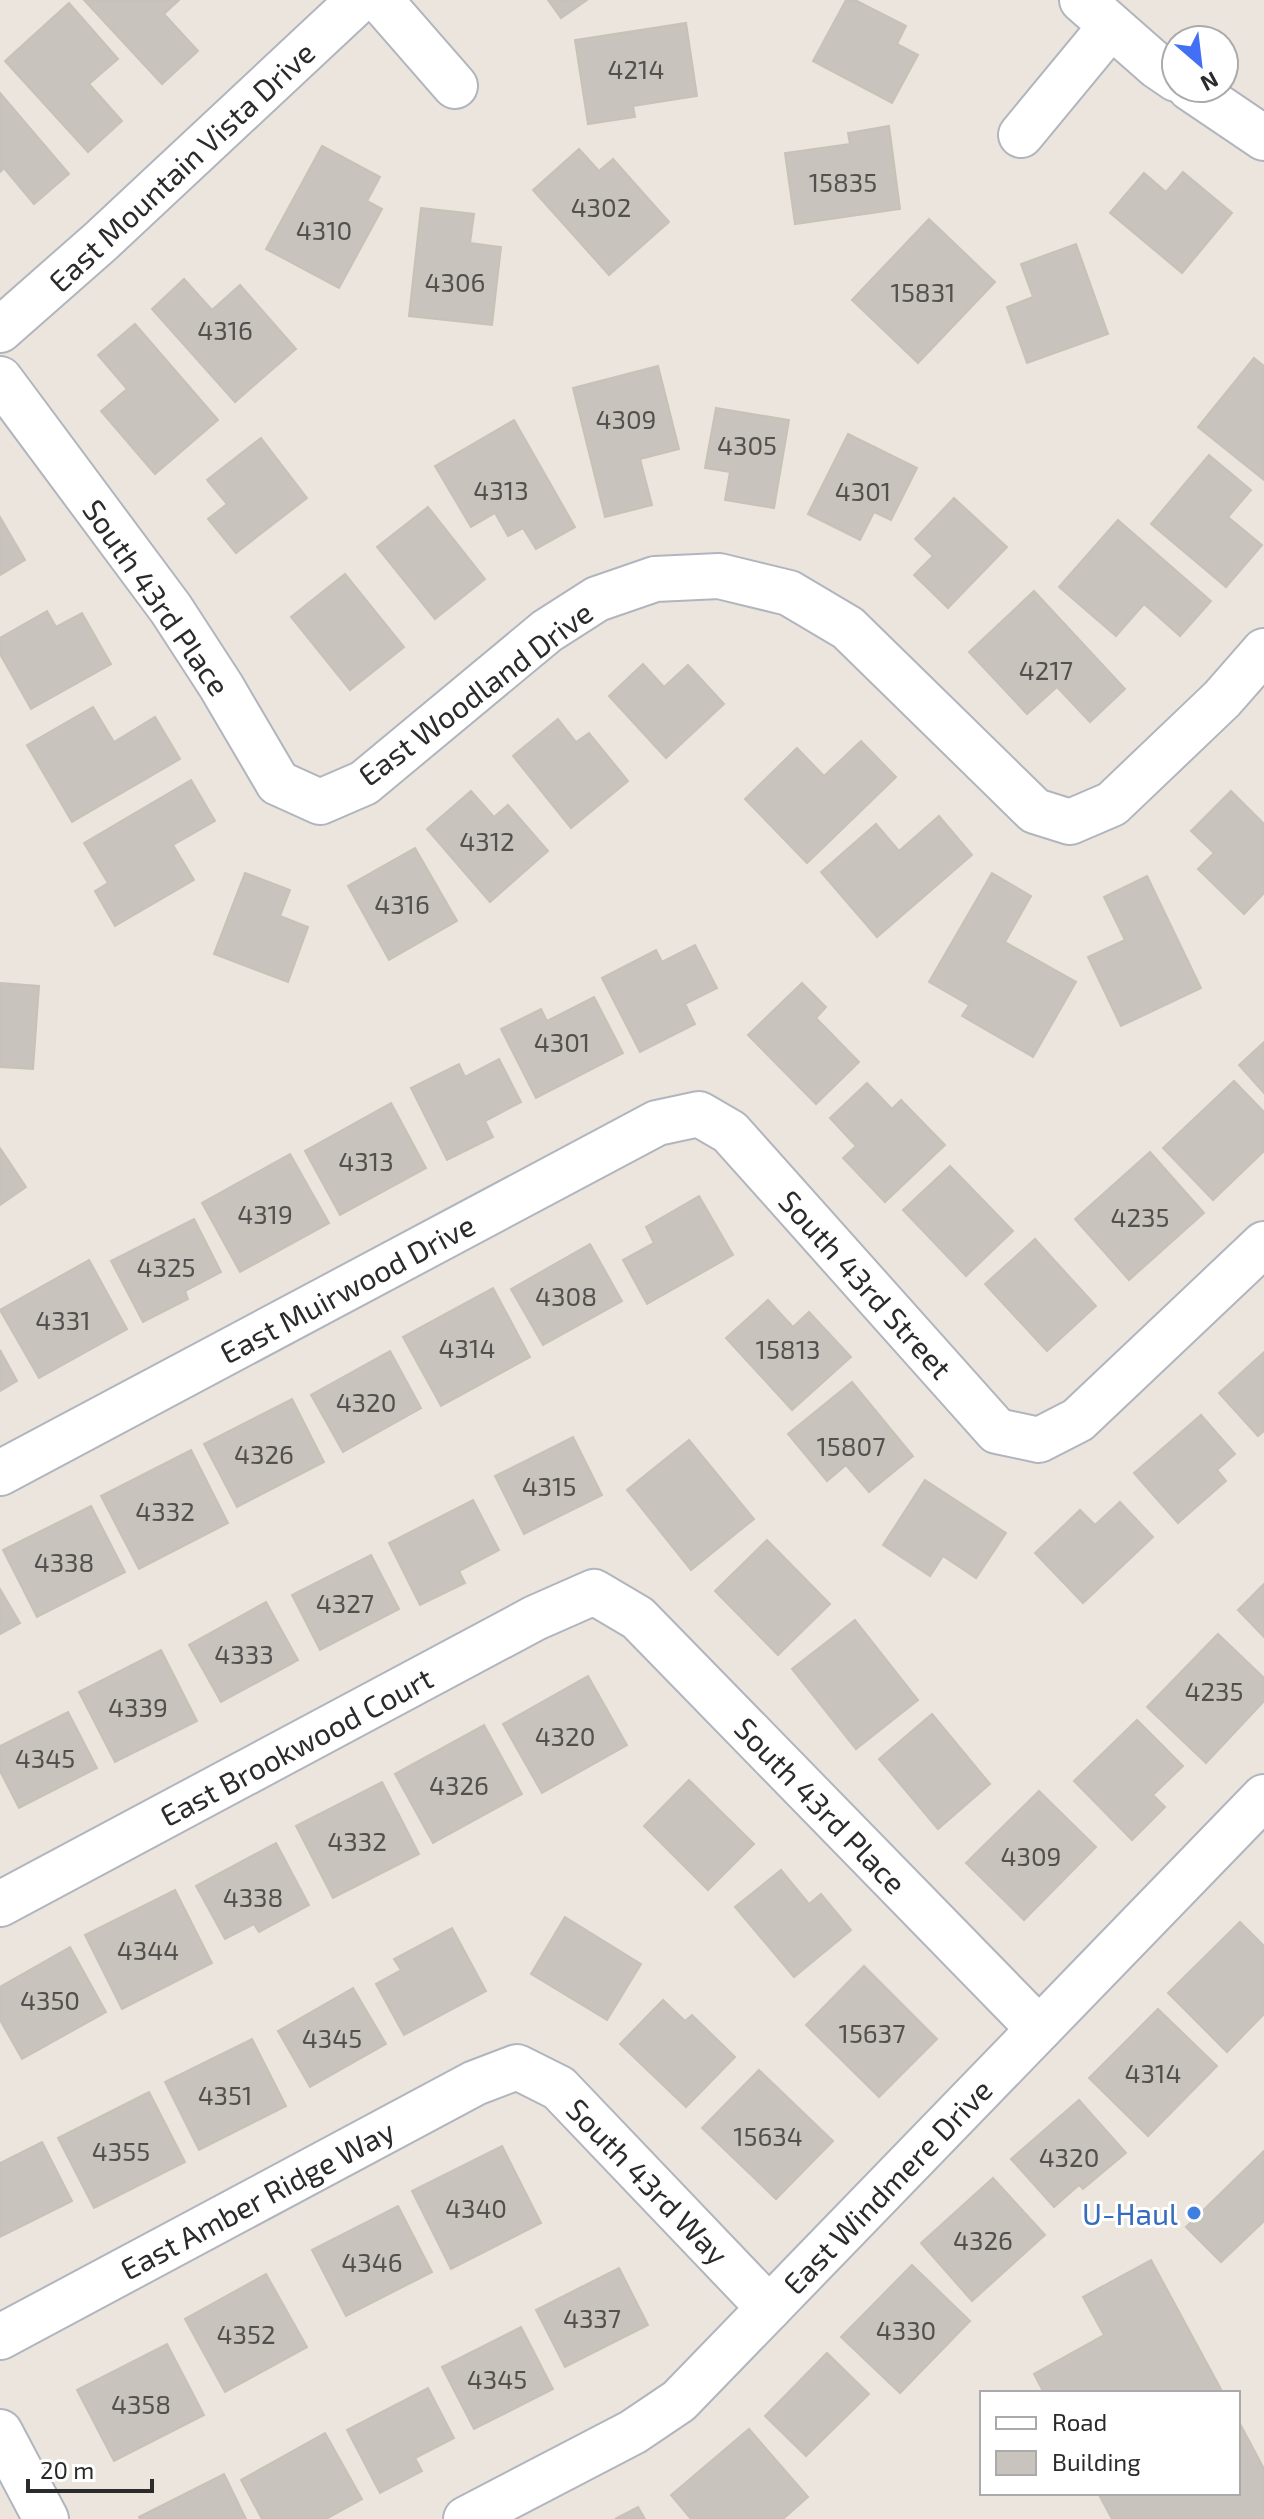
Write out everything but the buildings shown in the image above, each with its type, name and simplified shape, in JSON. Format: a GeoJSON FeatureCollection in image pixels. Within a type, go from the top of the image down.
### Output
{"type":"FeatureCollection","features":[{"type":"Feature","properties":{"kind":"street","name":"East Mountain Vista Drive"},"geometry":{"type":"LineString","coordinates":[[0,330],[100,242],[359,0]]}},
{"type":"Feature","properties":{"kind":"street"},"geometry":{"type":"LineString","coordinates":[[380,0],[455,86]]}},
{"type":"Feature","properties":{"kind":"street"},"geometry":{"type":"LineString","coordinates":[[1021,135],[1097,13],[1160,68]]}},
{"type":"Feature","properties":{"kind":"street"},"geometry":{"type":"LineString","coordinates":[[1214,104],[1264,138]]}},
{"type":"Feature","properties":{"kind":"street","name":"South 43rd Place"},"geometry":{"type":"LineString","coordinates":[[0,379],[171,609],[278,783],[320,802]]}},
{"type":"Feature","properties":{"kind":"street","name":"East Woodland Drive"},"geometry":{"type":"LineString","coordinates":[[320,802],[364,783],[547,631],[597,599],[655,579],[719,576],[789,593],[848,628],[1035,811],[1070,822],[1112,804],[1222,699],[1264,651]]}},
{"type":"Feature","properties":{"kind":"street","name":"South 43rd Street"},"geometry":{"type":"LineString","coordinates":[[699,1114],[730,1132],[997,1431],[1039,1440],[1078,1420],[1264,1244]]}},
{"type":"Feature","properties":{"kind":"street","name":"East Muirwood Drive"},"geometry":{"type":"LineString","coordinates":[[0,1473],[657,1123],[699,1114]]}},
{"type":"Feature","properties":{"kind":"street","name":"South 43rd Place"},"geometry":{"type":"LineString","coordinates":[[594,1592],[638,1618],[1039,2029]]}},
{"type":"Feature","properties":{"kind":"street","name":"East Brookwood Court"},"geometry":{"type":"LineString","coordinates":[[0,1904],[535,1618],[594,1592]]}},
{"type":"Feature","properties":{"kind":"street","name":"East Windmere Drive"},"geometry":{"type":"LineString","coordinates":[[466,2519],[633,2432],[679,2401],[1264,1797]]}},
{"type":"Feature","properties":{"kind":"street","name":"South 43rd Way"},"geometry":{"type":"LineString","coordinates":[[517,2067],[559,2088],[769,2308]]}},
{"type":"Feature","properties":{"kind":"street","name":"East Amber Ridge Way"},"geometry":{"type":"LineString","coordinates":[[0,2337],[475,2083],[517,2067]]}},
{"type":"Feature","properties":{"kind":"street"},"geometry":{"type":"LineString","coordinates":[[0,2432],[46,2519]]}},
{"type":"Feature","properties":{"kind":"place","name":"U-Haul"},"geometry":{"type":"Point","coordinates":[1194,2213]}}]}
